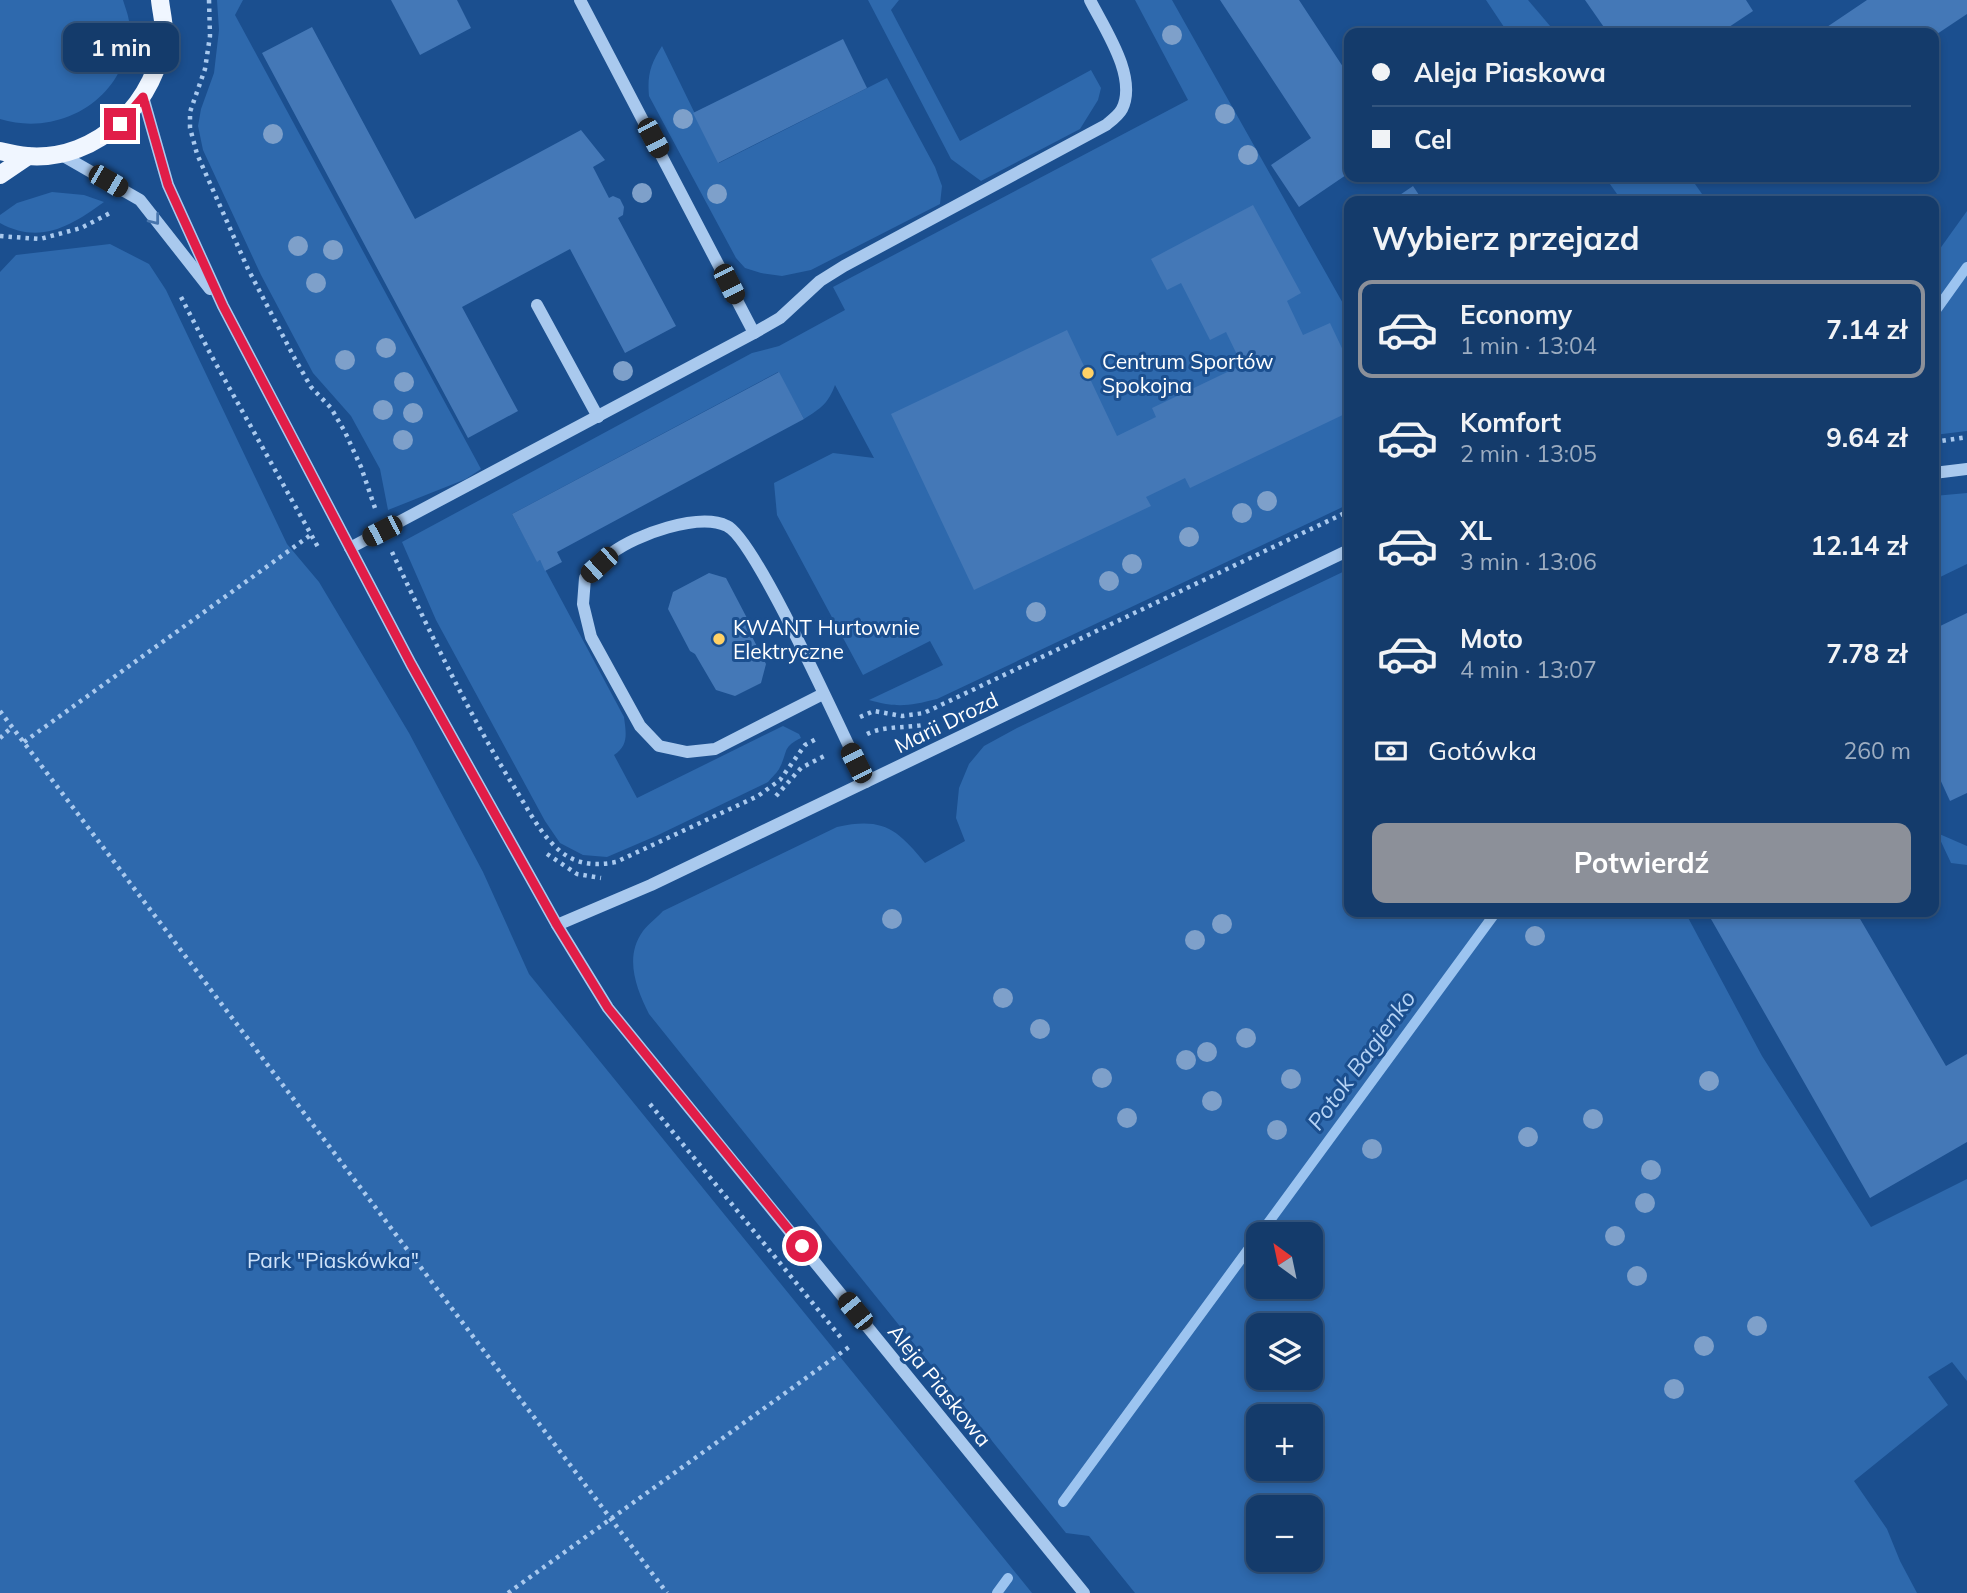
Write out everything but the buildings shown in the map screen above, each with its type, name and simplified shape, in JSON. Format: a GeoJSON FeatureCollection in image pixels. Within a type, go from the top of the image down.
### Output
{"type":"FeatureCollection","features":[{"type":"Feature","properties":{"kind":"main road"},"geometry":{"type":"LineString","coordinates":[[0,151],[27,156],[60,154],[91,144],[120,124],[143,97],[158,65],[164,31],[160,0]]}},
{"type":"Feature","properties":{"kind":"main road"},"geometry":{"type":"LineString","coordinates":[[0,176],[27,156]]}},
{"type":"Feature","properties":{"kind":"street"},"geometry":{"type":"LineString","coordinates":[[580,0],[754,333]]}},
{"type":"Feature","properties":{"kind":"street"},"geometry":{"type":"LineString","coordinates":[[351,548],[754,333],[780,318],[820,281],[844,266],[1106,125],[1121,110],[1126,92],[1123,65],[1090,0]]}},
{"type":"Feature","properties":{"kind":"street","name":"Aleja Piaskowa"},"geometry":{"type":"LineString","coordinates":[[143,97],[168,185],[223,306],[411,664],[557,925],[608,1008],[1084,1593]]}},
{"type":"Feature","properties":{"kind":"street","name":"Aleja Piaskowa"},"geometry":{"type":"LineString","coordinates":[[60,154],[140,200],[223,306]]}},
{"type":"Feature","properties":{"kind":"street"},"geometry":{"type":"LineString","coordinates":[[537,306],[598,417]]}},
{"type":"Feature","properties":{"kind":"street"},"geometry":{"type":"LineString","coordinates":[[1939,472],[1967,469]]}},
{"type":"Feature","properties":{"kind":"street"},"geometry":{"type":"LineString","coordinates":[[823,694],[715,749],[687,752],[659,746],[640,726],[591,637],[583,604],[585,578],[614,552],[657,530],[703,521],[728,526],[747,546],[806,656],[866,782]]}},
{"type":"Feature","properties":{"kind":"street","name":"Marii Drozd"},"geometry":{"type":"LineString","coordinates":[[557,925],[652,885],[1344,552]]}},
{"type":"Feature","properties":{"kind":"path"},"geometry":{"type":"LineString","coordinates":[[209,0],[210,36],[205,69],[190,112],[190,128],[197,154],[248,269],[295,359],[311,387],[331,408],[345,432],[361,467],[382,531],[427,626],[504,770],[546,836],[561,852],[579,862],[600,865],[616,862],[758,796],[780,780],[804,745],[838,727],[874,711],[902,716],[924,713],[936,708],[1344,513]]}},
{"type":"Feature","properties":{"kind":"path"},"geometry":{"type":"LineString","coordinates":[[0,236],[40,239],[81,228],[112,212]]}},
{"type":"Feature","properties":{"kind":"path"},"geometry":{"type":"LineString","coordinates":[[1939,441],[1967,437]]}},
{"type":"Feature","properties":{"kind":"path"},"geometry":{"type":"LineString","coordinates":[[24,742],[312,534]]}},
{"type":"Feature","properties":{"kind":"path"},"geometry":{"type":"LineString","coordinates":[[0,711],[667,1593]]}},
{"type":"Feature","properties":{"kind":"path"},"geometry":{"type":"LineString","coordinates":[[0,738],[12,727]]}},
{"type":"Feature","properties":{"kind":"path"},"geometry":{"type":"LineString","coordinates":[[767,803],[801,768]]}},
{"type":"Feature","properties":{"kind":"path"},"geometry":{"type":"LineString","coordinates":[[543,849],[550,857],[577,874],[594,879],[610,878]]}},
{"type":"Feature","properties":{"kind":"path"},"geometry":{"type":"LineString","coordinates":[[508,1593],[849,1348]]}},
{"type":"Feature","properties":{"kind":"green space"},"geometry":{"type":"Polygon","coordinates":[[[0,0],[123,0],[129,21],[128,46],[121,69],[108,88],[91,104],[71,116],[48,122],[24,123],[0,119],[0,0]]]}},
{"type":"Feature","properties":{"kind":"green space"},"geometry":{"type":"Polygon","coordinates":[[[217,0],[243,0],[235,15],[481,469],[466,479],[388,510],[380,469],[351,416],[313,373],[261,275],[203,150],[198,126],[214,73],[219,30],[217,0]]]}},
{"type":"Feature","properties":{"kind":"green space"},"geometry":{"type":"Polygon","coordinates":[[[868,0],[899,0],[891,10],[960,141],[1091,70],[1101,88],[1098,100],[1080,129],[981,181],[951,159],[868,0]]]}},
{"type":"Feature","properties":{"kind":"green space","name":"Centrum Sportów Spokojna"},"geometry":{"type":"Polygon","coordinates":[[[1135,0],[1172,0],[1344,305],[1344,506],[937,699],[903,705],[879,703],[869,700],[943,665],[930,641],[863,675],[777,515],[774,483],[833,453],[874,458],[835,385],[823,405],[804,419],[778,372],[512,514],[537,561],[540,560],[624,717],[624,743],[614,755],[637,798],[783,726],[799,734],[801,738],[788,747],[779,769],[768,782],[656,836],[607,857],[583,855],[560,843],[545,821],[436,620],[402,542],[752,353],[779,346],[845,310],[833,287],[1188,100],[1135,0]]]}},
{"type":"Feature","properties":{"kind":"green space"},"geometry":{"type":"Polygon","coordinates":[[[1486,0],[1528,0],[1552,28],[1505,28],[1486,0]]]}},
{"type":"Feature","properties":{"kind":"green space"},"geometry":{"type":"Polygon","coordinates":[[[662,46],[719,163],[887,78],[935,167],[942,186],[940,204],[811,270],[782,276],[745,268],[736,258],[649,96],[651,70],[662,46]]]}},
{"type":"Feature","properties":{"kind":"green space"},"geometry":{"type":"Polygon","coordinates":[[[1609,182],[1694,182],[1703,196],[1618,196],[1609,182]]]}},
{"type":"Feature","properties":{"kind":"green space"},"geometry":{"type":"Polygon","coordinates":[[[52,192],[84,195],[104,202],[55,230],[28,232],[0,223],[0,215],[17,203],[52,192]]]}},
{"type":"Feature","properties":{"kind":"green space"},"geometry":{"type":"Polygon","coordinates":[[[1967,211],[1967,431],[1939,434],[1939,250],[1967,211]]]}},
{"type":"Feature","properties":{"kind":"green space","name":"Park \"Piaskówka\""},"geometry":{"type":"Polygon","coordinates":[[[110,244],[149,264],[166,290],[287,544],[319,582],[409,733],[483,872],[529,974],[1032,1593],[0,1593],[0,272],[16,255],[110,244]]]}},
{"type":"Feature","properties":{"kind":"green space"},"geometry":{"type":"Polygon","coordinates":[[[1967,493],[1967,564],[1939,578],[1939,496],[1967,493]]]}},
{"type":"Feature","properties":{"kind":"green space"},"geometry":{"type":"Polygon","coordinates":[[[1344,571],[1344,917],[1688,917],[1762,1056],[1871,1227],[1967,1179],[1967,1381],[1952,1362],[1928,1377],[1948,1405],[1854,1481],[1887,1529],[1917,1593],[1135,1593],[1089,1536],[1066,1533],[649,1014],[634,973],[637,941],[663,911],[837,827],[866,824],[888,828],[906,842],[925,863],[965,841],[956,818],[959,788],[969,764],[984,746],[1017,728],[1344,571]]]}},
{"type":"Feature","properties":{"kind":"green space"},"geometry":{"type":"Polygon","coordinates":[[[1939,834],[1967,846],[1967,865],[1951,863],[1939,834]]]}},
{"type":"Feature","properties":{"kind":"waterway","name":"Potok Bagienko"},"geometry":{"type":"LineString","coordinates":[[1939,306],[1967,267]]}},
{"type":"Feature","properties":{"kind":"waterway","name":"Potok Bagienko"},"geometry":{"type":"LineString","coordinates":[[1269,1222],[1492,917]]}},
{"type":"Feature","properties":{"kind":"waterway","name":"Potok Bagienko"},"geometry":{"type":"LineString","coordinates":[[1063,1502],[1246,1252]]}},
{"type":"Feature","properties":{"kind":"waterway","name":"Potok Bagienko"},"geometry":{"type":"LineString","coordinates":[[997,1593],[1008,1578]]}},
{"type":"Feature","properties":{"kind":"place","name":"Centrum Sportów Spokojna"},"geometry":{"type":"Point","coordinates":[1088,373]}},
{"type":"Feature","properties":{"kind":"place","name":"KWANT Hurtownie Elektryczne"},"geometry":{"type":"Point","coordinates":[719,639]}},
{"type":"Feature","properties":{"kind":"route"},"geometry":{"type":"LineString","coordinates":[[120,124],[143,97],[164,175],[223,306],[411,664],[557,925],[608,1008],[802,1246]]}}]}
